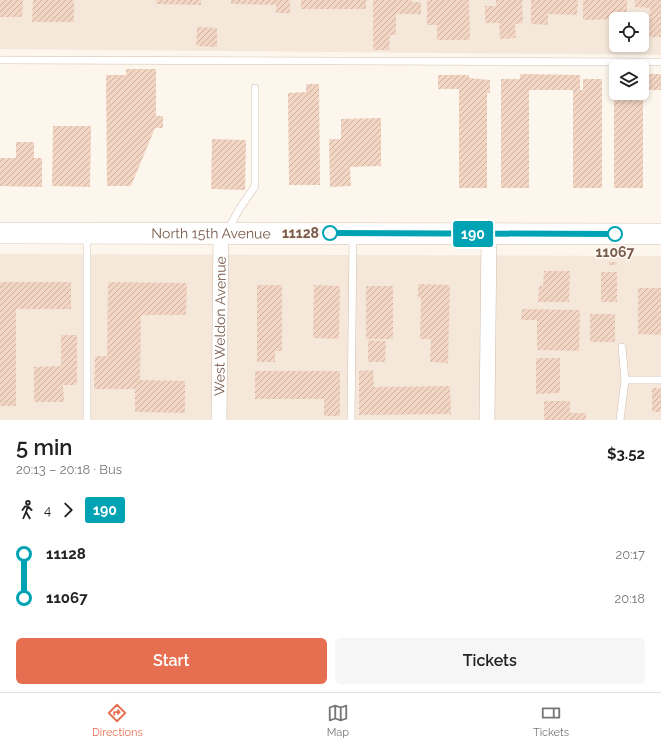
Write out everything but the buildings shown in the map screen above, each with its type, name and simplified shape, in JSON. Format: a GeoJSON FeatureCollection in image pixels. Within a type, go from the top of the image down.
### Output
{"type":"FeatureCollection","features":[{"type":"Feature","properties":{"kind":"street","name":"North 15th Avenue"},"geometry":{"type":"LineString","coordinates":[[0,233],[661,234]]}},
{"type":"Feature","properties":{"kind":"street","name":"West Weldon Avenue"},"geometry":{"type":"LineString","coordinates":[[219,420],[223,233]]}},
{"type":"Feature","properties":{"kind":"street"},"geometry":{"type":"LineString","coordinates":[[487,420],[489,234]]}},
{"type":"Feature","properties":{"kind":"lane"},"geometry":{"type":"LineString","coordinates":[[0,60],[661,62]]}},
{"type":"Feature","properties":{"kind":"lane"},"geometry":{"type":"LineString","coordinates":[[223,233],[255,186],[256,88]]}},
{"type":"Feature","properties":{"kind":"lane"},"geometry":{"type":"LineString","coordinates":[[86,420],[87,233]]}},
{"type":"Feature","properties":{"kind":"lane"},"geometry":{"type":"LineString","coordinates":[[351,420],[353,234]]}},
{"type":"Feature","properties":{"kind":"lane"},"geometry":{"type":"LineString","coordinates":[[620,420],[625,380],[622,347]]}},
{"type":"Feature","properties":{"kind":"lane"},"geometry":{"type":"LineString","coordinates":[[625,380],[661,380]]}},
{"type":"Feature","properties":{"kind":"shaded area"},"geometry":{"type":"Polygon","coordinates":[[[0,0],[661,0],[661,55],[0,49],[0,0]]]}},
{"type":"Feature","properties":{"kind":"shaded area"},"geometry":{"type":"Polygon","coordinates":[[[0,254],[661,256],[661,420],[0,420],[0,254]]]}},
{"type":"Feature","properties":{"kind":"bus line","name":"190"},"geometry":{"type":"LineString","coordinates":[[330,233],[615,234]]}},
{"type":"Feature","properties":{"kind":"place","name":"11128"},"geometry":{"type":"Point","coordinates":[330,233]}},
{"type":"Feature","properties":{"kind":"place","name":"11067"},"geometry":{"type":"Point","coordinates":[615,234]}}]}
